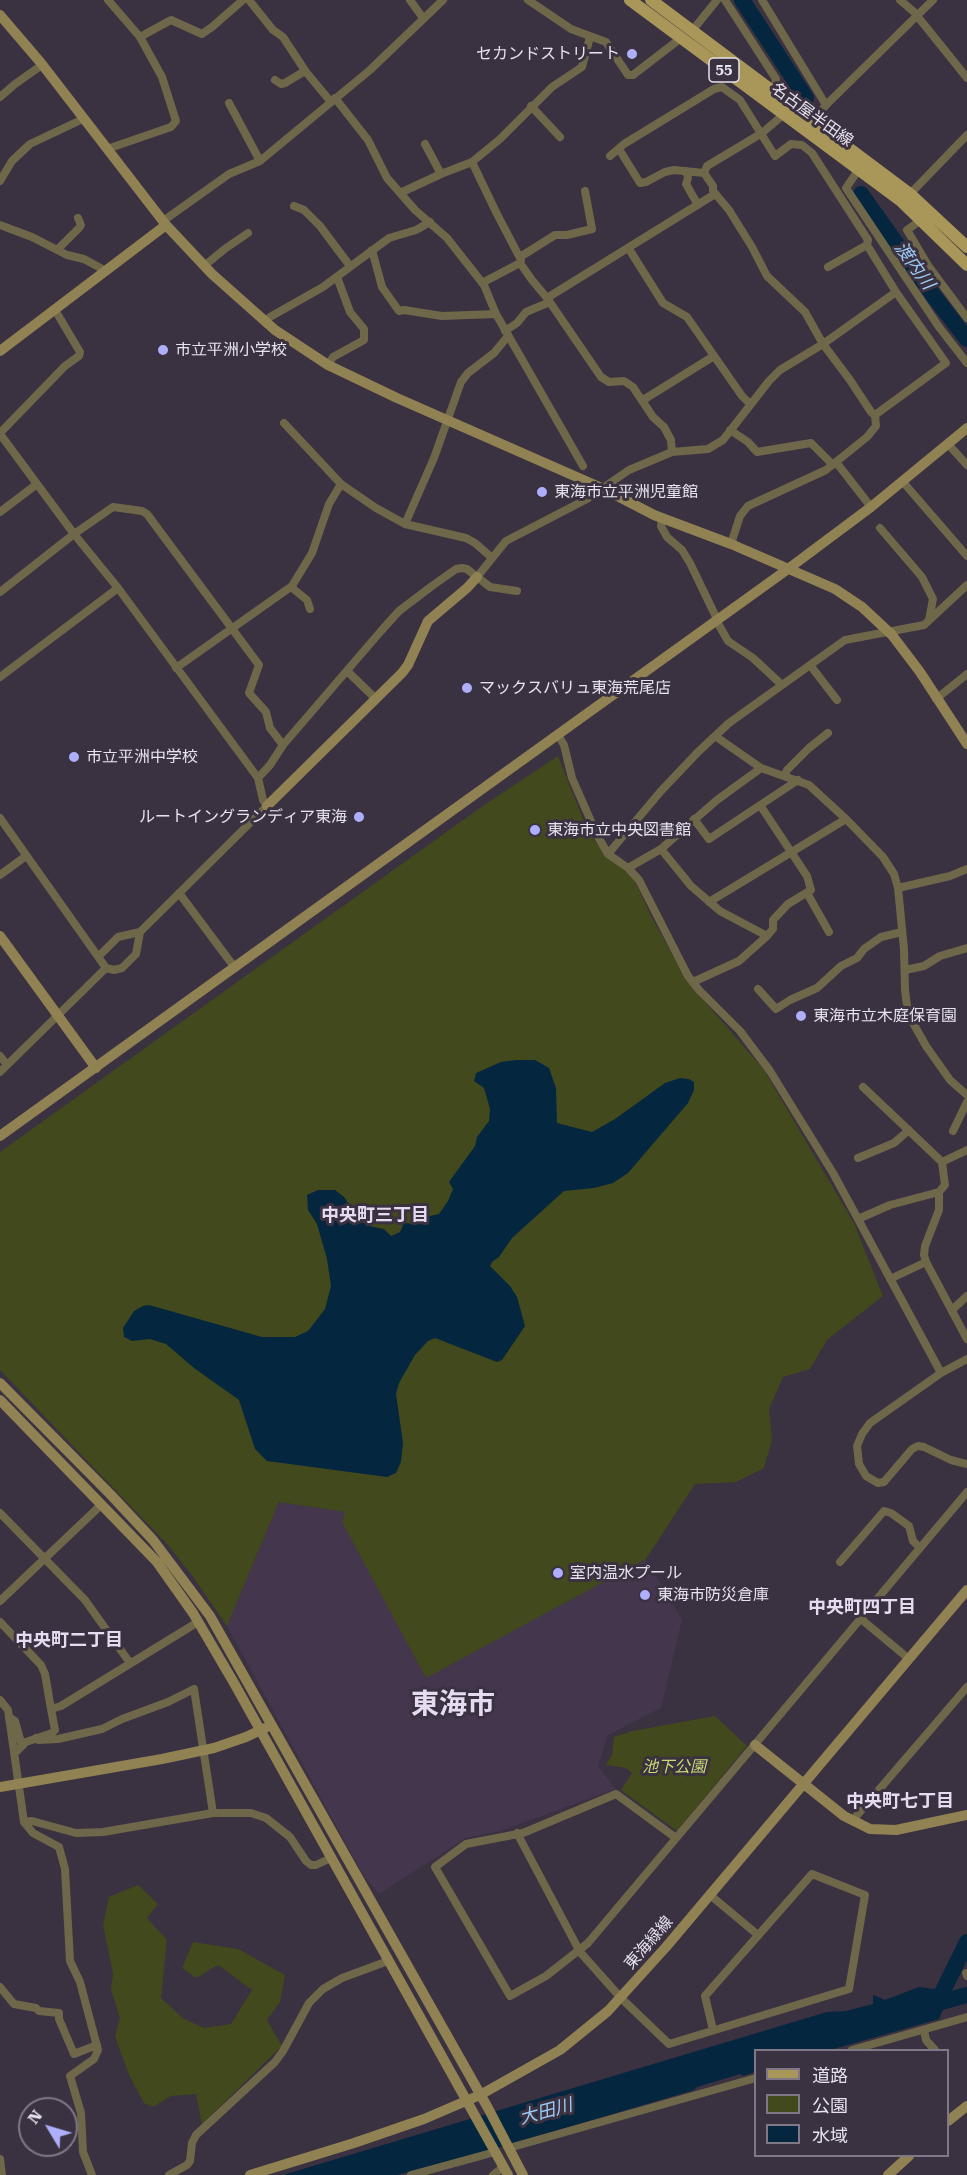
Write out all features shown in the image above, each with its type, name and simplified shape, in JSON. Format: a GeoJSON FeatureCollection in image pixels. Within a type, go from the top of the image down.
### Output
{"type":"FeatureCollection","features":[{"type":"Feature","properties":{"kind":"main road","name":"名古屋半田線"},"geometry":{"type":"LineString","coordinates":[[630,0],[687,34],[774,93],[910,194],[967,246]]}},
{"type":"Feature","properties":{"kind":"main road","name":"名古屋半田線"},"geometry":{"type":"LineString","coordinates":[[651,0],[687,34],[783,115],[902,201],[967,265]]}},
{"type":"Feature","properties":{"kind":"street"},"geometry":{"type":"LineString","coordinates":[[107,149],[171,127],[176,121],[162,77],[141,37],[108,0]]}},
{"type":"Feature","properties":{"kind":"street"},"geometry":{"type":"LineString","coordinates":[[141,37],[171,20],[202,34],[243,0]]}},
{"type":"Feature","properties":{"kind":"street"},"geometry":{"type":"LineString","coordinates":[[249,0],[273,30],[283,37],[305,70],[361,130],[387,178],[400,194],[447,238],[482,283],[496,315],[583,466]]}},
{"type":"Feature","properties":{"kind":"street"},"geometry":{"type":"LineString","coordinates":[[410,0],[423,18]]}},
{"type":"Feature","properties":{"kind":"street"},"geometry":{"type":"LineString","coordinates":[[1,348],[55,310],[229,174],[260,161],[370,70],[442,0]]}},
{"type":"Feature","properties":{"kind":"street"},"geometry":{"type":"LineString","coordinates":[[528,0],[572,29],[606,42],[628,75],[633,75],[687,34],[717,0]]}},
{"type":"Feature","properties":{"kind":"street"},"geometry":{"type":"LineString","coordinates":[[725,0],[776,79],[774,93]]}},
{"type":"Feature","properties":{"kind":"street"},"geometry":{"type":"LineString","coordinates":[[762,0],[826,105]]}},
{"type":"Feature","properties":{"kind":"street"},"geometry":{"type":"LineString","coordinates":[[900,0],[917,15],[967,78]]}},
{"type":"Feature","properties":{"kind":"street"},"geometry":{"type":"LineString","coordinates":[[813,122],[826,105],[933,0]]}},
{"type":"Feature","properties":{"kind":"street"},"geometry":{"type":"LineString","coordinates":[[0,15],[165,223],[204,266],[265,322],[328,365],[604,489],[662,519],[731,544],[835,589],[862,607],[888,631],[910,658],[967,744]]}},
{"type":"Feature","properties":{"kind":"street"},"geometry":{"type":"LineString","coordinates":[[400,194],[472,162],[500,139],[552,87],[582,67],[590,37]]}},
{"type":"Feature","properties":{"kind":"street"},"geometry":{"type":"LineString","coordinates":[[0,97],[42,66]]}},
{"type":"Feature","properties":{"kind":"street"},"geometry":{"type":"LineString","coordinates":[[274,80],[280,84],[285,83],[305,70]]}},
{"type":"Feature","properties":{"kind":"street"},"geometry":{"type":"LineString","coordinates":[[610,156],[719,87],[726,89],[740,100],[775,156],[791,144],[802,145],[812,153],[868,240],[867,244],[896,292],[946,363],[875,415]]}},
{"type":"Feature","properties":{"kind":"street"},"geometry":{"type":"LineString","coordinates":[[229,103],[260,161]]}},
{"type":"Feature","properties":{"kind":"street"},"geometry":{"type":"LineString","coordinates":[[531,106],[560,137]]}},
{"type":"Feature","properties":{"kind":"street"},"geometry":{"type":"LineString","coordinates":[[704,173],[707,166],[762,133],[783,115]]}},
{"type":"Feature","properties":{"kind":"street"},"geometry":{"type":"LineString","coordinates":[[0,181],[12,161],[30,144],[83,119]]}},
{"type":"Feature","properties":{"kind":"street"},"geometry":{"type":"LineString","coordinates":[[910,194],[967,135]]}},
{"type":"Feature","properties":{"kind":"street"},"geometry":{"type":"LineString","coordinates":[[425,144],[441,174]]}},
{"type":"Feature","properties":{"kind":"street"},"geometry":{"type":"LineString","coordinates":[[619,149],[640,183],[665,172],[704,173]]}},
{"type":"Feature","properties":{"kind":"street"},"geometry":{"type":"LineString","coordinates":[[472,162],[520,260],[601,377],[609,382],[624,381],[633,387],[653,417],[664,427],[671,440],[672,452]]}},
{"type":"Feature","properties":{"kind":"street"},"geometry":{"type":"LineString","coordinates":[[859,169],[846,188],[939,327],[967,363]]}},
{"type":"Feature","properties":{"kind":"street"},"geometry":{"type":"LineString","coordinates":[[686,171],[688,178],[686,184],[698,205]]}},
{"type":"Feature","properties":{"kind":"street"},"geometry":{"type":"LineString","coordinates":[[704,173],[715,194],[729,210],[752,247],[767,276],[805,312],[823,344],[875,415],[876,426],[867,437],[835,463],[748,506],[740,516],[731,544]]}},
{"type":"Feature","properties":{"kind":"street"},"geometry":{"type":"LineString","coordinates":[[482,283],[555,235],[567,235],[592,229],[585,191]]}},
{"type":"Feature","properties":{"kind":"street"},"geometry":{"type":"LineString","coordinates":[[405,524],[434,458],[464,377],[494,353],[507,333],[526,312],[549,300],[715,194]]}},
{"type":"Feature","properties":{"kind":"street"},"geometry":{"type":"LineString","coordinates":[[294,206],[304,210],[320,226],[350,266]]}},
{"type":"Feature","properties":{"kind":"street"},"geometry":{"type":"LineString","coordinates":[[57,250],[81,225],[78,218]]}},
{"type":"Feature","properties":{"kind":"street"},"geometry":{"type":"LineString","coordinates":[[921,220],[907,230],[929,267],[967,318]]}},
{"type":"Feature","properties":{"kind":"street"},"geometry":{"type":"LineString","coordinates":[[265,322],[323,287],[388,238],[416,230],[430,222]]}},
{"type":"Feature","properties":{"kind":"street"},"geometry":{"type":"LineString","coordinates":[[0,225],[84,259],[106,271]]}},
{"type":"Feature","properties":{"kind":"street"},"geometry":{"type":"LineString","coordinates":[[204,266],[248,233]]}},
{"type":"Feature","properties":{"kind":"street"},"geometry":{"type":"LineString","coordinates":[[828,267],[867,244]]}},
{"type":"Feature","properties":{"kind":"street"},"geometry":{"type":"LineString","coordinates":[[629,249],[663,303],[687,317],[750,404]]}},
{"type":"Feature","properties":{"kind":"street"},"geometry":{"type":"LineString","coordinates":[[372,250],[382,286],[399,311],[442,316],[496,315]]}},
{"type":"Feature","properties":{"kind":"street"},"geometry":{"type":"LineString","coordinates":[[328,365],[333,357],[364,340],[364,329],[350,312],[336,277]]}},
{"type":"Feature","properties":{"kind":"street"},"geometry":{"type":"LineString","coordinates":[[99,956],[118,937],[140,932],[376,699],[408,665],[428,621],[467,588],[491,557],[509,539],[587,500],[629,470],[672,452],[708,449],[723,440],[780,370],[823,344],[896,292]]}},
{"type":"Feature","properties":{"kind":"street"},"geometry":{"type":"LineString","coordinates":[[55,310],[80,352],[0,433],[258,778],[263,800],[267,806]]}},
{"type":"Feature","properties":{"kind":"street"},"geometry":{"type":"LineString","coordinates":[[643,400],[714,356]]}},
{"type":"Feature","properties":{"kind":"street"},"geometry":{"type":"LineString","coordinates":[[284,423],[341,484],[376,508],[405,524],[466,538],[491,557]]}},
{"type":"Feature","properties":{"kind":"street"},"geometry":{"type":"LineString","coordinates":[[0,1136],[788,569],[903,482],[967,428]]}},
{"type":"Feature","properties":{"kind":"street"},"geometry":{"type":"LineString","coordinates":[[730,430],[748,442],[757,452],[811,443],[835,463],[871,507]]}},
{"type":"Feature","properties":{"kind":"street"},"geometry":{"type":"LineString","coordinates":[[948,444],[967,465]]}},
{"type":"Feature","properties":{"kind":"street"},"geometry":{"type":"LineString","coordinates":[[903,482],[967,556]]}},
{"type":"Feature","properties":{"kind":"street"},"geometry":{"type":"LineString","coordinates":[[0,512],[37,484]]}},
{"type":"Feature","properties":{"kind":"street"},"geometry":{"type":"LineString","coordinates":[[177,668],[291,587],[312,553],[329,504],[341,484]]}},
{"type":"Feature","properties":{"kind":"street"},"geometry":{"type":"LineString","coordinates":[[0,592],[74,534],[113,507],[142,511],[147,514],[258,665],[249,693],[266,711],[270,728],[283,745]]}},
{"type":"Feature","properties":{"kind":"street"},"geometry":{"type":"LineString","coordinates":[[662,519],[661,526],[667,537],[682,550],[690,563],[728,641],[753,658],[782,685]]}},
{"type":"Feature","properties":{"kind":"street"},"geometry":{"type":"LineString","coordinates":[[880,528],[922,577],[933,600],[929,620]]}},
{"type":"Feature","properties":{"kind":"street"},"geometry":{"type":"LineString","coordinates":[[258,778],[283,745],[399,611],[432,586],[456,569],[467,569],[490,587],[517,591]]}},
{"type":"Feature","properties":{"kind":"street"},"geometry":{"type":"LineString","coordinates":[[608,854],[661,791],[729,723],[845,640],[920,627],[967,585]]}},
{"type":"Feature","properties":{"kind":"street"},"geometry":{"type":"LineString","coordinates":[[291,587],[307,600],[310,609]]}},
{"type":"Feature","properties":{"kind":"street"},"geometry":{"type":"LineString","coordinates":[[0,677],[118,588]]}},
{"type":"Feature","properties":{"kind":"street"},"geometry":{"type":"LineString","coordinates":[[810,665],[837,700]]}},
{"type":"Feature","properties":{"kind":"street"},"geometry":{"type":"LineString","coordinates":[[347,671],[376,699]]}},
{"type":"Feature","properties":{"kind":"street"},"geometry":{"type":"LineString","coordinates":[[936,699],[967,674]]}},
{"type":"Feature","properties":{"kind":"street"},"geometry":{"type":"LineString","coordinates":[[785,775],[802,755],[828,733]]}},
{"type":"Feature","properties":{"kind":"street"},"geometry":{"type":"LineString","coordinates":[[558,735],[564,745],[572,778],[597,835],[608,854],[628,868],[639,880],[675,952],[693,982],[740,1031],[759,1055],[833,1173],[941,1373]]}},
{"type":"Feature","properties":{"kind":"street"},"geometry":{"type":"LineString","coordinates":[[716,736],[760,768],[809,784],[883,857],[894,874],[898,888],[908,1014],[926,1046],[950,1080],[967,1095]]}},
{"type":"Feature","properties":{"kind":"street"},"geometry":{"type":"LineString","coordinates":[[628,868],[661,849],[694,819],[760,768]]}},
{"type":"Feature","properties":{"kind":"street"},"geometry":{"type":"LineString","coordinates":[[694,819],[709,839],[798,780]]}},
{"type":"Feature","properties":{"kind":"street"},"geometry":{"type":"LineString","coordinates":[[693,982],[739,961],[767,936],[773,929],[773,920],[788,904],[811,890],[807,876],[760,805]]}},
{"type":"Feature","properties":{"kind":"street"},"geometry":{"type":"LineString","coordinates":[[0,818],[106,968],[114,970],[122,968],[136,954],[140,932]]}},
{"type":"Feature","properties":{"kind":"street"},"geometry":{"type":"LineString","coordinates":[[709,902],[846,819]]}},
{"type":"Feature","properties":{"kind":"street"},"geometry":{"type":"LineString","coordinates":[[661,849],[691,886],[709,902],[720,911],[767,936]]}},
{"type":"Feature","properties":{"kind":"street"},"geometry":{"type":"LineString","coordinates":[[0,875],[26,856]]}},
{"type":"Feature","properties":{"kind":"street"},"geometry":{"type":"LineString","coordinates":[[898,888],[950,876],[967,869]]}},
{"type":"Feature","properties":{"kind":"street"},"geometry":{"type":"LineString","coordinates":[[179,893],[235,969]]}},
{"type":"Feature","properties":{"kind":"street"},"geometry":{"type":"LineString","coordinates":[[807,893],[829,932]]}},
{"type":"Feature","properties":{"kind":"street"},"geometry":{"type":"LineString","coordinates":[[758,989],[776,1009],[817,988],[841,966],[857,958],[864,949],[881,937],[902,932]]}},
{"type":"Feature","properties":{"kind":"street"},"geometry":{"type":"LineString","coordinates":[[0,936],[96,1068]]}},
{"type":"Feature","properties":{"kind":"street"},"geometry":{"type":"LineString","coordinates":[[905,970],[924,966],[940,956],[967,948]]}},
{"type":"Feature","properties":{"kind":"street"},"geometry":{"type":"LineString","coordinates":[[0,1072],[106,968]]}},
{"type":"Feature","properties":{"kind":"street"},"geometry":{"type":"LineString","coordinates":[[0,1056],[7,1065]]}},
{"type":"Feature","properties":{"kind":"street"},"geometry":{"type":"LineString","coordinates":[[858,1219],[890,1205],[939,1192],[945,1185],[942,1162],[863,1088]]}},
{"type":"Feature","properties":{"kind":"street"},"geometry":{"type":"LineString","coordinates":[[953,1131],[967,1102]]}},
{"type":"Feature","properties":{"kind":"street"},"geometry":{"type":"LineString","coordinates":[[858,1158],[894,1143],[909,1130]]}},
{"type":"Feature","properties":{"kind":"street"},"geometry":{"type":"LineString","coordinates":[[942,1162],[967,1150]]}},
{"type":"Feature","properties":{"kind":"street"},"geometry":{"type":"LineString","coordinates":[[939,1192],[939,1210],[925,1246],[924,1255],[967,1339]]}},
{"type":"Feature","properties":{"kind":"street"},"geometry":{"type":"LineString","coordinates":[[890,1279],[926,1262]]}},
{"type":"Feature","properties":{"kind":"street"},"geometry":{"type":"LineString","coordinates":[[952,1310],[967,1296]]}},
{"type":"Feature","properties":{"kind":"street"},"geometry":{"type":"LineString","coordinates":[[967,1359],[941,1373],[870,1423],[862,1434],[858,1446],[859,1464],[866,1476],[878,1483],[884,1482],[907,1454],[918,1446],[967,1464]]}},
{"type":"Feature","properties":{"kind":"street"},"geometry":{"type":"LineString","coordinates":[[0,1383],[111,1495],[174,1567],[210,1616],[488,2108],[523,2175]]}},
{"type":"Feature","properties":{"kind":"street"},"geometry":{"type":"LineString","coordinates":[[0,1400],[157,1562],[198,1622],[505,2171],[493,2175]]}},
{"type":"Feature","properties":{"kind":"street"},"geometry":{"type":"LineString","coordinates":[[676,1838],[616,1794],[523,1833],[466,1844],[435,1867],[510,1996],[546,1976],[580,1952],[755,1745],[967,1492]]}},
{"type":"Feature","properties":{"kind":"street"},"geometry":{"type":"LineString","coordinates":[[0,1601],[102,1504]]}},
{"type":"Feature","properties":{"kind":"street"},"geometry":{"type":"LineString","coordinates":[[840,1562],[884,1511],[891,1513],[909,1526],[913,1541],[920,1548]]}},
{"type":"Feature","properties":{"kind":"street"},"geometry":{"type":"LineString","coordinates":[[0,1513],[85,1600],[130,1663]]}},
{"type":"Feature","properties":{"kind":"street","name":"東海緑線"},"geometry":{"type":"LineString","coordinates":[[250,2175],[354,2143],[480,2096],[560,2050],[621,1998],[967,1590]]}},
{"type":"Feature","properties":{"kind":"street"},"geometry":{"type":"LineString","coordinates":[[861,1619],[909,1659]]}},
{"type":"Feature","properties":{"kind":"street"},"geometry":{"type":"LineString","coordinates":[[0,1622],[41,1665],[45,1674],[55,1730],[26,1742],[15,1753]]}},
{"type":"Feature","properties":{"kind":"street"},"geometry":{"type":"LineString","coordinates":[[51,1709],[61,1706],[198,1622]]}},
{"type":"Feature","properties":{"kind":"street"},"geometry":{"type":"LineString","coordinates":[[853,1820],[967,1687]]}},
{"type":"Feature","properties":{"kind":"street"},"geometry":{"type":"LineString","coordinates":[[36,1738],[38,1740],[58,1739],[102,1729],[194,1689],[213,1814]]}},
{"type":"Feature","properties":{"kind":"street"},"geometry":{"type":"LineString","coordinates":[[0,1700],[8,1710],[24,1822],[33,1833],[59,1847],[62,1853],[65,1869],[70,1961],[80,1982],[98,2050],[94,2059],[70,2076],[81,2113],[84,2152],[92,2175]]}},
{"type":"Feature","properties":{"kind":"street"},"geometry":{"type":"LineString","coordinates":[[9,1718],[15,1721],[22,1746]]}},
{"type":"Feature","properties":{"kind":"street"},"geometry":{"type":"LineString","coordinates":[[0,1787],[204,1750],[260,1731],[272,1724]]}},
{"type":"Feature","properties":{"kind":"street"},"geometry":{"type":"LineString","coordinates":[[755,1745],[844,1816],[870,1829],[896,1830],[967,1815]]}},
{"type":"Feature","properties":{"kind":"street"},"geometry":{"type":"LineString","coordinates":[[24,1822],[32,1821],[76,1833],[103,1832],[213,1814],[251,1812],[266,1818],[290,1837],[311,1865],[331,1858]]}},
{"type":"Feature","properties":{"kind":"street"},"geometry":{"type":"LineString","coordinates":[[517,1833],[580,1952],[621,1998],[669,2044],[849,1989],[865,1895],[812,1874],[705,1996],[713,2030]]}},
{"type":"Feature","properties":{"kind":"street"},"geometry":{"type":"LineString","coordinates":[[710,1895],[758,1935]]}},
{"type":"Feature","properties":{"kind":"street"},"geometry":{"type":"LineString","coordinates":[[169,2175],[187,2166],[195,2135],[275,2062],[284,2051],[309,2003],[323,1989],[342,1978],[388,1961]]}},
{"type":"Feature","properties":{"kind":"street"},"geometry":{"type":"LineString","coordinates":[[0,1988],[14,2004],[36,2008],[39,2011],[59,2013],[59,2019],[74,2054],[97,2045]]}},
{"type":"Feature","properties":{"kind":"street"},"geometry":{"type":"LineString","coordinates":[[856,2049],[967,2018]]}},
{"type":"Feature","properties":{"kind":"street"},"geometry":{"type":"LineString","coordinates":[[924,2030],[926,2040],[934,2049]]}},
{"type":"Feature","properties":{"kind":"street"},"geometry":{"type":"LineString","coordinates":[[507,2146],[754,2079]]}},
{"type":"Feature","properties":{"kind":"street"},"geometry":{"type":"LineString","coordinates":[[949,2120],[967,2106]]}},
{"type":"Feature","properties":{"kind":"street"},"geometry":{"type":"LineString","coordinates":[[411,2175],[494,2150]]}},
{"type":"Feature","properties":{"kind":"street"},"geometry":{"type":"LineString","coordinates":[[888,2175],[908,2157]]}},
{"type":"Feature","properties":{"kind":"street"},"geometry":{"type":"LineString","coordinates":[[0,2159],[2,2175]]}},
{"type":"Feature","properties":{"kind":"shaded area"},"geometry":{"type":"Polygon","coordinates":[[[279,1502],[346,1512],[426,1677],[646,1559],[682,1620],[661,1708],[608,1735],[598,1766],[616,1789],[500,1831],[466,1838],[379,1894],[363,1875],[227,1626],[279,1502]]]}},
{"type":"Feature","properties":{"kind":"green space"},"geometry":{"type":"Polygon","coordinates":[[[558,756],[588,831],[603,852],[634,879],[651,916],[687,981],[764,1070],[854,1223],[883,1296],[827,1340],[810,1369],[783,1377],[769,1409],[772,1440],[764,1468],[736,1482],[695,1484],[646,1559],[426,1678],[342,1522],[345,1512],[279,1502],[227,1626],[167,1544],[0,1370],[0,1152],[484,805],[558,756]]]}},
{"type":"Feature","properties":{"kind":"green space","name":"池下公園"},"geometry":{"type":"Polygon","coordinates":[[[715,1716],[747,1746],[677,1831],[621,1790],[632,1773],[626,1768],[606,1765],[612,1755],[614,1737],[632,1731],[715,1716]]]}},
{"type":"Feature","properties":{"kind":"green space"},"geometry":{"type":"Polygon","coordinates":[[[138,1885],[158,1904],[147,1918],[167,1940],[161,1998],[184,2019],[204,2028],[231,2024],[252,1990],[218,1965],[196,1978],[182,1968],[193,1942],[238,1949],[285,1975],[280,2002],[267,2020],[282,2046],[202,2124],[196,2094],[171,2096],[153,2107],[144,2103],[129,2075],[115,2037],[120,2018],[111,1990],[113,1973],[103,1925],[109,1897],[138,1885]]]}},
{"type":"Feature","properties":{"kind":"water"},"geometry":{"type":"Polygon","coordinates":[[[535,1060],[549,1068],[556,1088],[557,1123],[592,1132],[615,1119],[665,1083],[680,1078],[689,1079],[694,1082],[694,1090],[688,1103],[628,1173],[613,1183],[594,1188],[564,1191],[512,1238],[499,1257],[492,1262],[490,1266],[510,1286],[517,1297],[525,1326],[502,1360],[497,1362],[435,1338],[428,1341],[415,1355],[399,1383],[396,1394],[403,1443],[401,1462],[396,1473],[387,1477],[267,1461],[255,1449],[239,1400],[194,1368],[166,1344],[150,1339],[132,1341],[124,1337],[123,1328],[134,1311],[149,1305],[262,1337],[295,1337],[308,1331],[325,1309],[331,1286],[327,1259],[317,1224],[308,1210],[307,1195],[318,1190],[335,1190],[344,1197],[360,1221],[369,1226],[384,1229],[391,1236],[400,1232],[404,1223],[414,1224],[421,1218],[439,1214],[453,1189],[449,1182],[475,1146],[477,1137],[489,1121],[490,1109],[484,1088],[474,1081],[476,1073],[501,1062],[535,1060]]]}},
{"type":"Feature","properties":{"kind":"water"},"geometry":{"type":"Polygon","coordinates":[[[919,1987],[950,1991],[939,2019],[834,2049],[754,2049],[754,2072],[743,2076],[740,2074],[697,2087],[694,2090],[460,2159],[397,2175],[283,2175],[827,2012],[846,2011],[873,2004],[873,1995],[885,2000],[919,1987]]]}},
{"type":"Feature","properties":{"kind":"waterway","name":"渡内川"},"geometry":{"type":"LineString","coordinates":[[742,0],[806,98]]}},
{"type":"Feature","properties":{"kind":"waterway","name":"渡内川"},"geometry":{"type":"LineString","coordinates":[[861,194],[967,339]]}},
{"type":"Feature","properties":{"kind":"waterway","name":"渡内川"},"geometry":{"type":"LineString","coordinates":[[937,2003],[967,1942]]}},
{"type":"Feature","properties":{"kind":"waterway","name":"大田川"},"geometry":{"type":"LineString","coordinates":[[927,2006],[967,1995]]}},
{"type":"Feature","properties":{"kind":"place","name":"セカンドストリート"},"geometry":{"type":"Point","coordinates":[632,54]}},
{"type":"Feature","properties":{"kind":"place","name":"市立平洲小学校"},"geometry":{"type":"Point","coordinates":[163,350]}},
{"type":"Feature","properties":{"kind":"place","name":"東海市立平洲児童館"},"geometry":{"type":"Point","coordinates":[542,492]}},
{"type":"Feature","properties":{"kind":"place","name":"マックスバリュ東海荒尾店"},"geometry":{"type":"Point","coordinates":[467,688]}},
{"type":"Feature","properties":{"kind":"place","name":"市立平洲中学校"},"geometry":{"type":"Point","coordinates":[74,757]}},
{"type":"Feature","properties":{"kind":"place","name":"ルートイングランディア東海"},"geometry":{"type":"Point","coordinates":[359,817]}},
{"type":"Feature","properties":{"kind":"place","name":"東海市立中央図書館"},"geometry":{"type":"Point","coordinates":[535,830]}},
{"type":"Feature","properties":{"kind":"place","name":"東海市立木庭保育園"},"geometry":{"type":"Point","coordinates":[801,1016]}},
{"type":"Feature","properties":{"kind":"place","name":"室内温水プール"},"geometry":{"type":"Point","coordinates":[558,1573]}},
{"type":"Feature","properties":{"kind":"place","name":"東海市防災倉庫"},"geometry":{"type":"Point","coordinates":[645,1595]}},
{"type":"Feature","properties":{"kind":"district","name":"中央町三丁目"},"geometry":{"type":"Point","coordinates":[375,1216]}},
{"type":"Feature","properties":{"kind":"district","name":"中央町四丁目"},"geometry":{"type":"Point","coordinates":[862,1608]}},
{"type":"Feature","properties":{"kind":"district","name":"中央町二丁目"},"geometry":{"type":"Point","coordinates":[69,1641]}},
{"type":"Feature","properties":{"kind":"district","name":"東海市"},"geometry":{"type":"Point","coordinates":[453,1705]}},
{"type":"Feature","properties":{"kind":"district","name":"中央町七丁目"},"geometry":{"type":"Point","coordinates":[900,1802]}}]}
